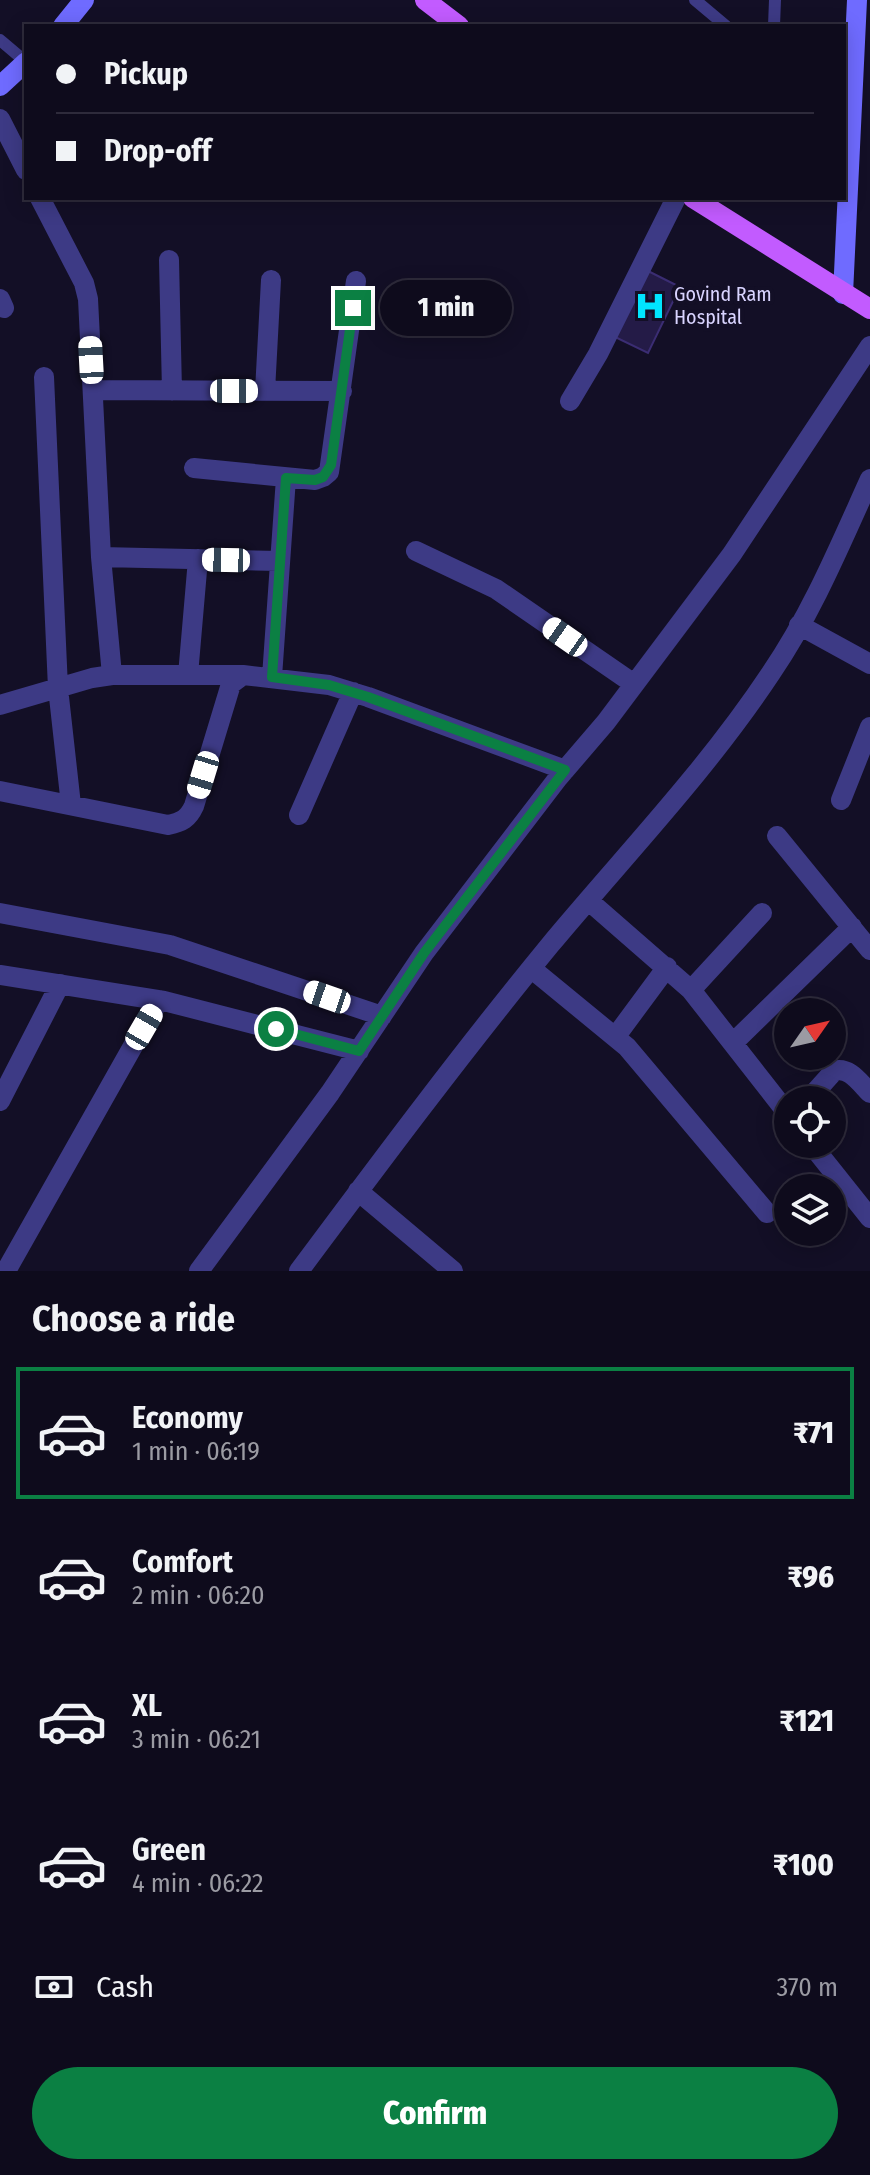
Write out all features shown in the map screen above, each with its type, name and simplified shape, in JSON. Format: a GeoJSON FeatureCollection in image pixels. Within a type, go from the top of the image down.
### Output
{"type":"FeatureCollection","features":[{"type":"Feature","properties":{"kind":"main road"},"geometry":{"type":"LineString","coordinates":[[425,0],[456,24]]}},
{"type":"Feature","properties":{"kind":"main road"},"geometry":{"type":"LineString","coordinates":[[699,200],[870,309]]}},
{"type":"Feature","properties":{"kind":"street"},"geometry":{"type":"LineString","coordinates":[[65,24],[84,0]]}},
{"type":"Feature","properties":{"kind":"street"},"geometry":{"type":"LineString","coordinates":[[843,294],[857,0]]}},
{"type":"Feature","properties":{"kind":"street"},"geometry":{"type":"LineString","coordinates":[[0,86],[24,64]]}},
{"type":"Feature","properties":{"kind":"street"},"geometry":{"type":"LineString","coordinates":[[0,119],[24,166]]}},
{"type":"Feature","properties":{"kind":"street"},"geometry":{"type":"LineString","coordinates":[[41,200],[84,283],[88,299],[101,557],[112,675]]}},
{"type":"Feature","properties":{"kind":"street"},"geometry":{"type":"LineString","coordinates":[[570,401],[598,354],[675,200]]}},
{"type":"Feature","properties":{"kind":"street"},"geometry":{"type":"LineString","coordinates":[[169,260],[172,391]]}},
{"type":"Feature","properties":{"kind":"street"},"geometry":{"type":"LineString","coordinates":[[265,391],[271,280]]}},
{"type":"Feature","properties":{"kind":"street"},"geometry":{"type":"LineString","coordinates":[[194,468],[315,480],[329,472],[356,281]]}},
{"type":"Feature","properties":{"kind":"street"},"geometry":{"type":"LineString","coordinates":[[199,1271],[330,1093],[424,953],[732,554],[870,346]]}},
{"type":"Feature","properties":{"kind":"street"},"geometry":{"type":"LineString","coordinates":[[44,377],[58,688],[71,805]]}},
{"type":"Feature","properties":{"kind":"street"},"geometry":{"type":"LineString","coordinates":[[93,390],[342,391]]}},
{"type":"Feature","properties":{"kind":"street"},"geometry":{"type":"LineString","coordinates":[[272,677],[286,478]]}},
{"type":"Feature","properties":{"kind":"street"},"geometry":{"type":"LineString","coordinates":[[299,1271],[418,1112],[532,969],[692,781],[772,672],[824,581],[870,479]]}},
{"type":"Feature","properties":{"kind":"street"},"geometry":{"type":"LineString","coordinates":[[416,551],[496,589],[634,684]]}},
{"type":"Feature","properties":{"kind":"street"},"geometry":{"type":"LineString","coordinates":[[101,557],[280,561]]}},
{"type":"Feature","properties":{"kind":"street"},"geometry":{"type":"LineString","coordinates":[[188,675],[198,559]]}},
{"type":"Feature","properties":{"kind":"street"},"geometry":{"type":"LineString","coordinates":[[799,625],[870,664]]}},
{"type":"Feature","properties":{"kind":"street"},"geometry":{"type":"LineString","coordinates":[[0,705],[112,675],[272,677],[329,685],[353,692],[565,770]]}},
{"type":"Feature","properties":{"kind":"street"},"geometry":{"type":"LineString","coordinates":[[0,791],[168,825],[182,822],[194,806],[231,684],[243,675]]}},
{"type":"Feature","properties":{"kind":"street"},"geometry":{"type":"LineString","coordinates":[[299,815],[353,692]]}},
{"type":"Feature","properties":{"kind":"street"},"geometry":{"type":"LineString","coordinates":[[841,800],[870,727]]}},
{"type":"Feature","properties":{"kind":"street"},"geometry":{"type":"LineString","coordinates":[[777,836],[870,950]]}},
{"type":"Feature","properties":{"kind":"street"},"geometry":{"type":"LineString","coordinates":[[589,901],[691,990],[774,1096]]}},
{"type":"Feature","properties":{"kind":"street"},"geometry":{"type":"LineString","coordinates":[[0,913],[170,945],[382,1016]]}},
{"type":"Feature","properties":{"kind":"street"},"geometry":{"type":"LineString","coordinates":[[691,990],[762,913]]}},
{"type":"Feature","properties":{"kind":"street"},"geometry":{"type":"LineString","coordinates":[[733,1043],[852,927]]}},
{"type":"Feature","properties":{"kind":"street"},"geometry":{"type":"LineString","coordinates":[[616,1036],[667,967]]}},
{"type":"Feature","properties":{"kind":"street"},"geometry":{"type":"LineString","coordinates":[[532,969],[616,1036],[767,1213]]}},
{"type":"Feature","properties":{"kind":"street"},"geometry":{"type":"LineString","coordinates":[[0,975],[159,1000],[359,1051]]}},
{"type":"Feature","properties":{"kind":"street"},"geometry":{"type":"LineString","coordinates":[[0,1101],[60,984]]}},
{"type":"Feature","properties":{"kind":"street"},"geometry":{"type":"LineString","coordinates":[[6,1271],[159,1000]]}},
{"type":"Feature","properties":{"kind":"street"},"geometry":{"type":"LineString","coordinates":[[821,1086],[834,1071],[840,1069],[847,1071],[870,1093]]}},
{"type":"Feature","properties":{"kind":"street"},"geometry":{"type":"LineString","coordinates":[[822,1158],[870,1218]]}},
{"type":"Feature","properties":{"kind":"street"},"geometry":{"type":"LineString","coordinates":[[358,1191],[453,1271]]}},
{"type":"Feature","properties":{"kind":"lane"},"geometry":{"type":"LineString","coordinates":[[695,0],[724,24]]}},
{"type":"Feature","properties":{"kind":"lane"},"geometry":{"type":"LineString","coordinates":[[774,24],[775,0]]}},
{"type":"Feature","properties":{"kind":"lane"},"geometry":{"type":"LineString","coordinates":[[0,40],[24,60]]}},
{"type":"Feature","properties":{"kind":"building"},"geometry":{"type":"Polygon","coordinates":[[[646,270],[680,287],[648,353],[613,336],[646,270]]]}},
{"type":"Feature","properties":{"kind":"place","name":"Govind Ram Hospital"},"geometry":{"type":"Point","coordinates":[650,306]}},
{"type":"Feature","properties":{"kind":"route"},"geometry":{"type":"LineString","coordinates":[[276,1029],[359,1051],[424,953],[565,770],[368,697],[329,685],[272,677],[286,478],[315,480],[329,472],[353,308]]}}]}
